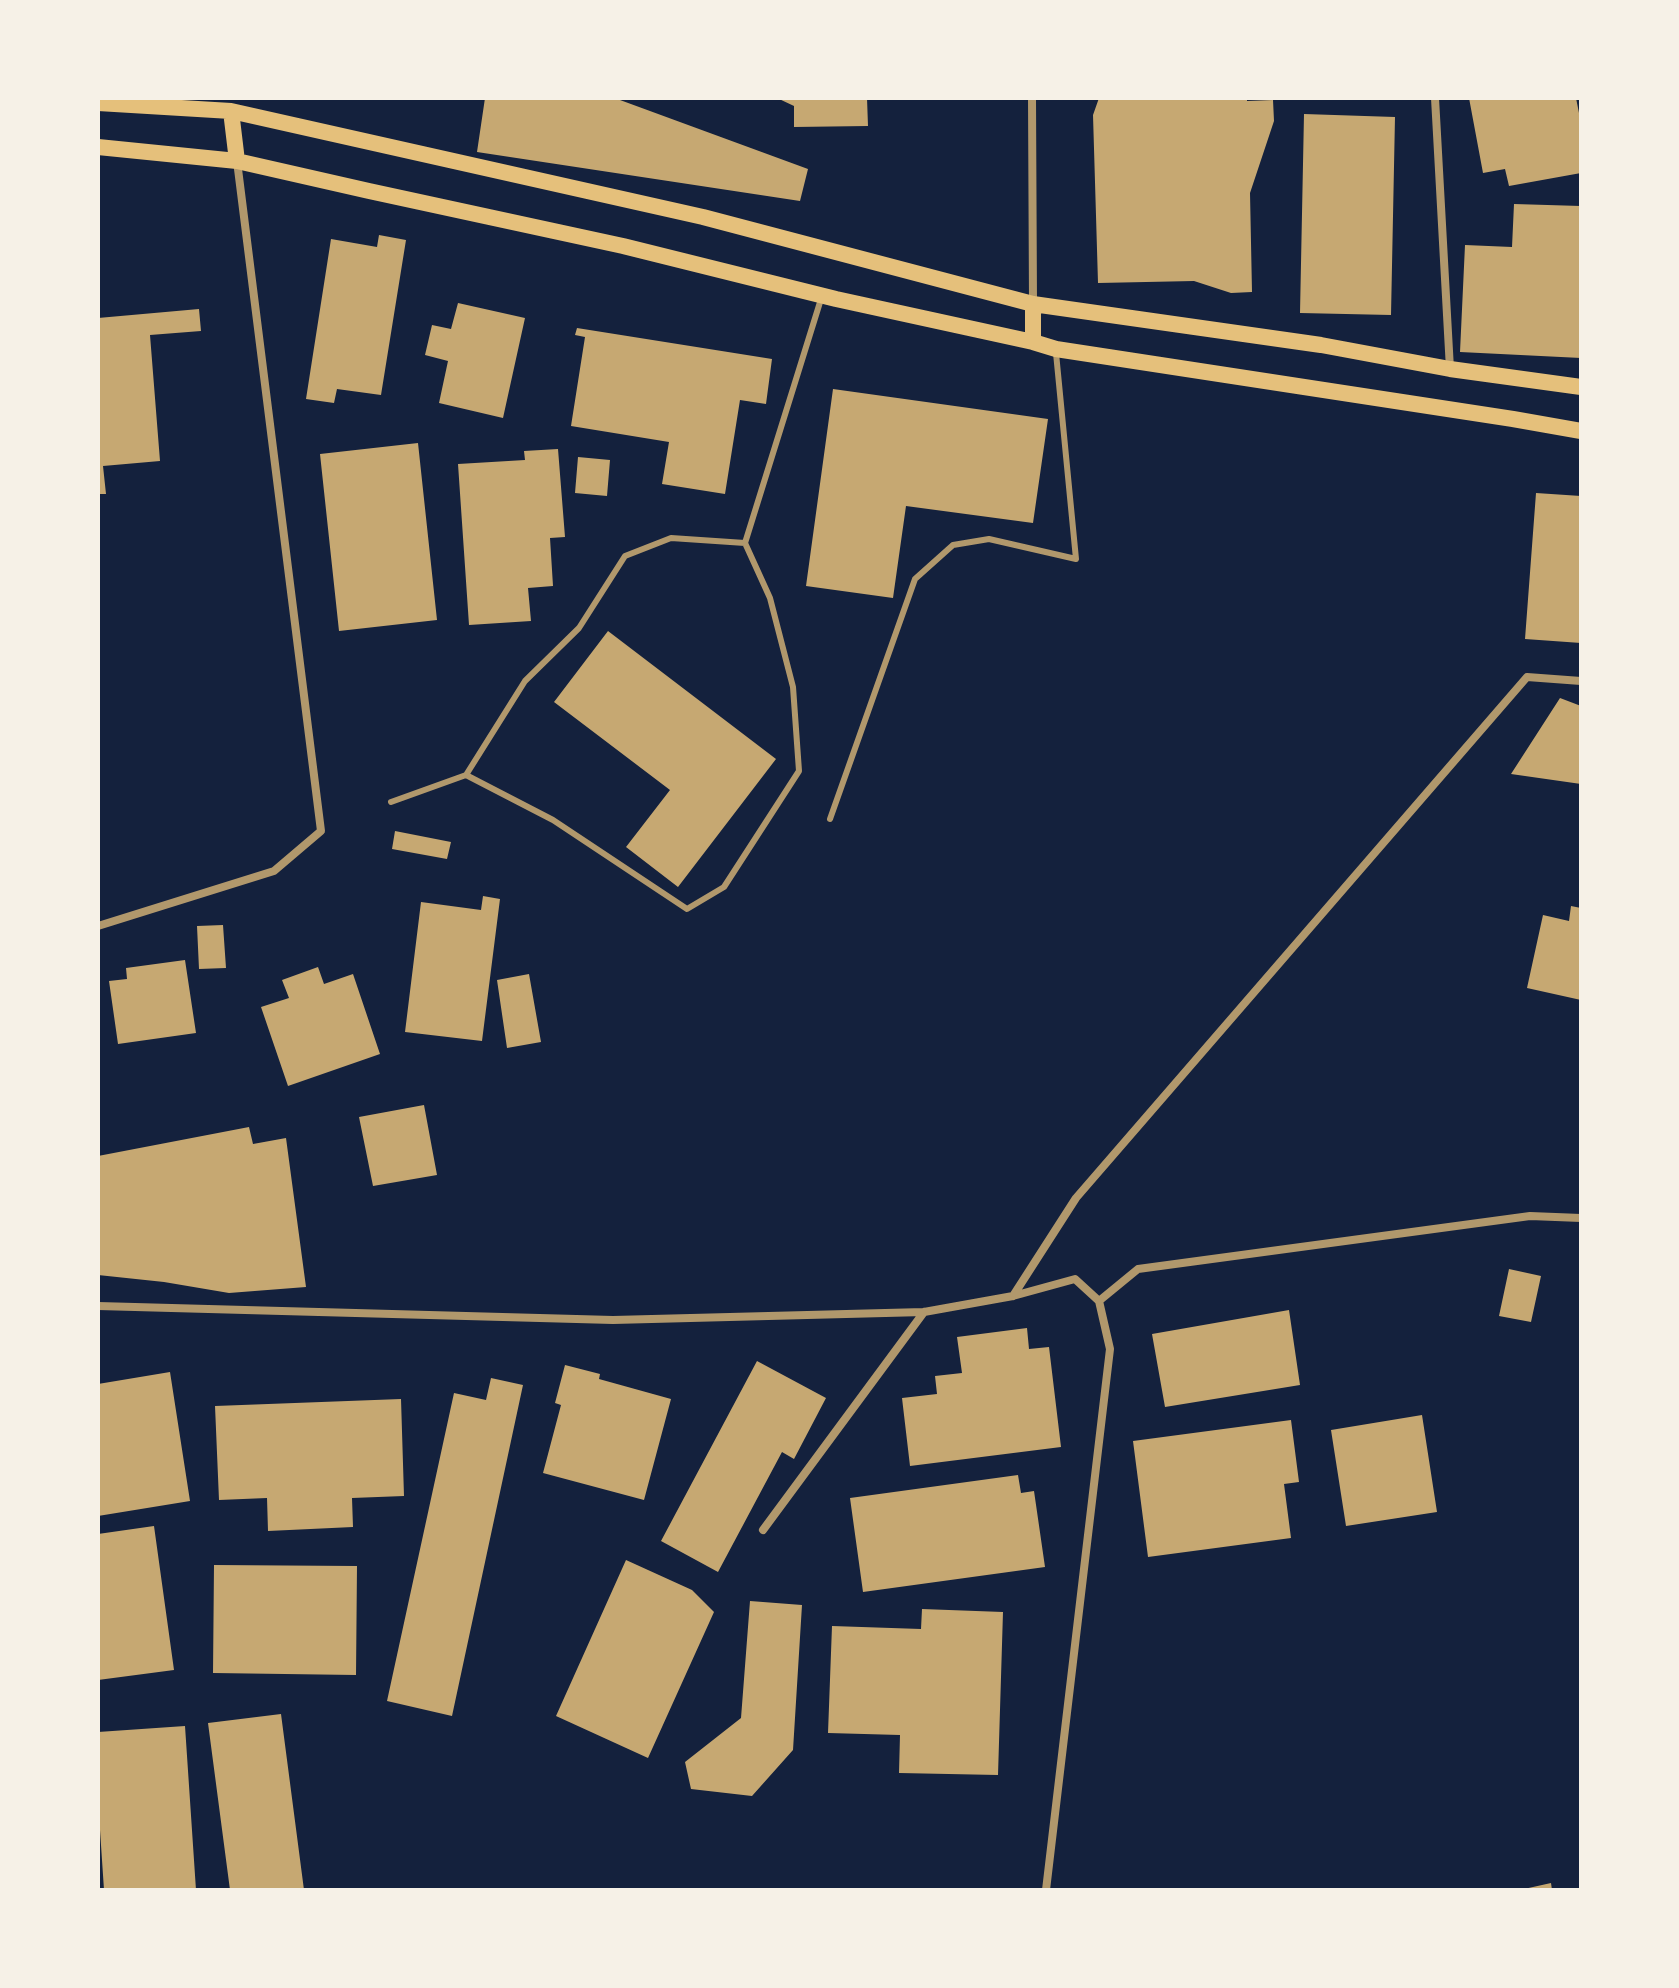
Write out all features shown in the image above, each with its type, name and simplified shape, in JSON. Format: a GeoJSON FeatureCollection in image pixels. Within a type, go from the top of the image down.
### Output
{"type":"FeatureCollection","features":[{"type":"Feature","properties":{"kind":"main road"},"geometry":{"type":"LineString","coordinates":[[98,103],[230,104],[703,217],[1033,304],[1321,345],[1450,369],[1581,387]]}},
{"type":"Feature","properties":{"kind":"main road"},"geometry":{"type":"LineString","coordinates":[[230,104],[237,161]]}},
{"type":"Feature","properties":{"kind":"main road"},"geometry":{"type":"LineString","coordinates":[[98,147],[237,161],[623,246],[1056,349],[1581,431]]}},
{"type":"Feature","properties":{"kind":"main road"},"geometry":{"type":"LineString","coordinates":[[1033,304],[1033,342]]}},
{"type":"Feature","properties":{"kind":"street"},"geometry":{"type":"LineString","coordinates":[[1032,98],[1033,304]]}},
{"type":"Feature","properties":{"kind":"street"},"geometry":{"type":"LineString","coordinates":[[1435,98],[1450,369]]}},
{"type":"Feature","properties":{"kind":"street"},"geometry":{"type":"LineString","coordinates":[[98,926],[274,871],[321,831],[237,161]]}},
{"type":"Feature","properties":{"kind":"street"},"geometry":{"type":"LineString","coordinates":[[1013,1296],[1076,1198],[1527,677],[1581,681]]}},
{"type":"Feature","properties":{"kind":"street"},"geometry":{"type":"LineString","coordinates":[[1099,1301],[1138,1269],[1530,1216],[1581,1218]]}},
{"type":"Feature","properties":{"kind":"street"},"geometry":{"type":"LineString","coordinates":[[98,1306],[613,1320],[924,1312],[1013,1296],[1075,1279],[1099,1301],[1110,1349],[1046,1890]]}},
{"type":"Feature","properties":{"kind":"street"},"geometry":{"type":"LineString","coordinates":[[763,1530],[924,1312]]}},
{"type":"Feature","properties":{"kind":"lane"},"geometry":{"type":"LineString","coordinates":[[466,775],[553,820],[687,909],[724,887],[799,771],[793,687],[770,598],[745,543],[822,295]]}},
{"type":"Feature","properties":{"kind":"lane"},"geometry":{"type":"LineString","coordinates":[[830,819],[915,579],[953,545],[989,539],[1076,559],[1056,349]]}},
{"type":"Feature","properties":{"kind":"lane"},"geometry":{"type":"LineString","coordinates":[[391,802],[466,775],[525,681],[579,628],[625,556],[671,538],[745,543]]}},
{"type":"Feature","properties":{"kind":"building"},"geometry":{"type":"Polygon","coordinates":[[[485,98],[620,98],[808,169],[800,201],[477,152],[485,98]]]}},
{"type":"Feature","properties":{"kind":"building"},"geometry":{"type":"Polygon","coordinates":[[[777,98],[867,98],[868,126],[794,127],[794,106],[777,98]]]}},
{"type":"Feature","properties":{"kind":"building"},"geometry":{"type":"Polygon","coordinates":[[[1099,98],[1273,100],[1274,121],[1250,193],[1252,292],[1231,293],[1194,281],[1098,283],[1093,115],[1099,98]]]}},
{"type":"Feature","properties":{"kind":"building"},"geometry":{"type":"Polygon","coordinates":[[[1469,98],[1576,98],[1581,123],[1581,173],[1509,186],[1505,169],[1483,173],[1469,98]]]}},
{"type":"Feature","properties":{"kind":"building"},"geometry":{"type":"Polygon","coordinates":[[[1304,114],[1395,117],[1391,315],[1300,313],[1304,114]]]}},
{"type":"Feature","properties":{"kind":"building"},"geometry":{"type":"Polygon","coordinates":[[[1514,204],[1581,206],[1581,358],[1460,352],[1465,245],[1512,247],[1514,204]]]}},
{"type":"Feature","properties":{"kind":"building"},"geometry":{"type":"Polygon","coordinates":[[[379,235],[406,240],[381,395],[337,389],[334,403],[306,399],[331,239],[377,247],[379,235]]]}},
{"type":"Feature","properties":{"kind":"building"},"geometry":{"type":"Polygon","coordinates":[[[458,303],[525,318],[503,418],[439,403],[448,361],[425,355],[432,325],[451,329],[458,303]]]}},
{"type":"Feature","properties":{"kind":"building"},"geometry":{"type":"Polygon","coordinates":[[[199,309],[201,331],[150,335],[160,461],[103,466],[106,494],[98,494],[98,318],[199,309]]]}},
{"type":"Feature","properties":{"kind":"building"},"geometry":{"type":"Polygon","coordinates":[[[577,328],[772,359],[766,404],[740,400],[725,494],[662,484],[669,442],[571,426],[585,337],[575,335],[577,328]]]}},
{"type":"Feature","properties":{"kind":"building"},"geometry":{"type":"Polygon","coordinates":[[[833,389],[1048,419],[1033,523],[906,506],[893,598],[806,586],[833,389]]]}},
{"type":"Feature","properties":{"kind":"building"},"geometry":{"type":"Polygon","coordinates":[[[418,443],[437,620],[339,631],[320,454],[418,443]]]}},
{"type":"Feature","properties":{"kind":"building"},"geometry":{"type":"Polygon","coordinates":[[[558,449],[565,537],[550,538],[553,586],[528,588],[531,621],[469,625],[458,464],[525,460],[524,451],[558,449]]]}},
{"type":"Feature","properties":{"kind":"building"},"geometry":{"type":"Polygon","coordinates":[[[578,457],[610,460],[607,496],[575,493],[578,457]]]}},
{"type":"Feature","properties":{"kind":"building"},"geometry":{"type":"Polygon","coordinates":[[[1536,493],[1581,496],[1581,643],[1525,639],[1536,493]]]}},
{"type":"Feature","properties":{"kind":"building"},"geometry":{"type":"Polygon","coordinates":[[[608,631],[776,759],[678,887],[626,847],[670,790],[554,702],[608,631]]]}},
{"type":"Feature","properties":{"kind":"building"},"geometry":{"type":"Polygon","coordinates":[[[1560,698],[1581,706],[1581,784],[1511,774],[1560,698]]]}},
{"type":"Feature","properties":{"kind":"building"},"geometry":{"type":"Polygon","coordinates":[[[395,831],[451,842],[447,859],[392,849],[395,831]]]}},
{"type":"Feature","properties":{"kind":"building"},"geometry":{"type":"Polygon","coordinates":[[[483,896],[500,899],[482,1041],[405,1032],[421,902],[481,910],[483,896]]]}},
{"type":"Feature","properties":{"kind":"building"},"geometry":{"type":"Polygon","coordinates":[[[1571,906],[1581,908],[1581,1000],[1527,988],[1543,915],[1569,921],[1571,906]]]}},
{"type":"Feature","properties":{"kind":"building"},"geometry":{"type":"Polygon","coordinates":[[[223,925],[226,968],[199,969],[197,926],[223,925]]]}},
{"type":"Feature","properties":{"kind":"building"},"geometry":{"type":"Polygon","coordinates":[[[185,960],[196,1033],[118,1044],[109,981],[127,979],[126,968],[185,960]]]}},
{"type":"Feature","properties":{"kind":"building"},"geometry":{"type":"Polygon","coordinates":[[[318,967],[324,984],[353,974],[380,1054],[288,1086],[261,1007],[289,998],[282,980],[318,967]]]}},
{"type":"Feature","properties":{"kind":"building"},"geometry":{"type":"Polygon","coordinates":[[[529,974],[541,1042],[507,1048],[497,980],[529,974]]]}},
{"type":"Feature","properties":{"kind":"building"},"geometry":{"type":"Polygon","coordinates":[[[424,1105],[437,1175],[373,1186],[359,1117],[424,1105]]]}},
{"type":"Feature","properties":{"kind":"building"},"geometry":{"type":"Polygon","coordinates":[[[249,1127],[253,1144],[286,1138],[306,1287],[229,1293],[98,1275],[98,1156],[249,1127]]]}},
{"type":"Feature","properties":{"kind":"building"},"geometry":{"type":"Polygon","coordinates":[[[1509,1269],[1541,1276],[1531,1322],[1499,1316],[1509,1269]]]}},
{"type":"Feature","properties":{"kind":"building"},"geometry":{"type":"Polygon","coordinates":[[[1289,1310],[1300,1385],[1165,1407],[1152,1334],[1289,1310]]]}},
{"type":"Feature","properties":{"kind":"building"},"geometry":{"type":"Polygon","coordinates":[[[1027,1328],[1029,1349],[1049,1347],[1061,1447],[910,1466],[902,1398],[937,1394],[935,1376],[962,1373],[957,1337],[1027,1328]]]}},
{"type":"Feature","properties":{"kind":"building"},"geometry":{"type":"Polygon","coordinates":[[[757,1361],[826,1398],[794,1459],[782,1452],[718,1572],[661,1541],[757,1361]]]}},
{"type":"Feature","properties":{"kind":"building"},"geometry":{"type":"Polygon","coordinates":[[[565,1365],[600,1374],[599,1379],[671,1399],[644,1500],[543,1473],[561,1405],[555,1403],[565,1365]]]}},
{"type":"Feature","properties":{"kind":"building"},"geometry":{"type":"Polygon","coordinates":[[[170,1372],[190,1501],[98,1516],[98,1384],[170,1372]]]}},
{"type":"Feature","properties":{"kind":"building"},"geometry":{"type":"Polygon","coordinates":[[[491,1378],[523,1385],[452,1716],[387,1701],[454,1393],[486,1400],[491,1378]]]}},
{"type":"Feature","properties":{"kind":"building"},"geometry":{"type":"Polygon","coordinates":[[[401,1399],[404,1496],[352,1498],[353,1527],[268,1531],[267,1498],[219,1500],[215,1406],[401,1399]]]}},
{"type":"Feature","properties":{"kind":"building"},"geometry":{"type":"Polygon","coordinates":[[[1422,1415],[1437,1512],[1346,1526],[1331,1430],[1422,1415]]]}},
{"type":"Feature","properties":{"kind":"building"},"geometry":{"type":"Polygon","coordinates":[[[1291,1420],[1299,1482],[1284,1484],[1291,1538],[1148,1557],[1133,1441],[1291,1420]]]}},
{"type":"Feature","properties":{"kind":"building"},"geometry":{"type":"Polygon","coordinates":[[[1018,1475],[1021,1493],[1034,1491],[1045,1567],[863,1592],[850,1498],[1018,1475]]]}},
{"type":"Feature","properties":{"kind":"building"},"geometry":{"type":"Polygon","coordinates":[[[154,1526],[174,1670],[98,1680],[98,1534],[154,1526]]]}},
{"type":"Feature","properties":{"kind":"building"},"geometry":{"type":"Polygon","coordinates":[[[626,1560],[692,1590],[714,1612],[648,1758],[556,1716],[626,1560]]]}},
{"type":"Feature","properties":{"kind":"building"},"geometry":{"type":"Polygon","coordinates":[[[214,1565],[357,1566],[356,1675],[213,1673],[214,1565]]]}},
{"type":"Feature","properties":{"kind":"building"},"geometry":{"type":"Polygon","coordinates":[[[750,1601],[802,1605],[793,1750],[752,1796],[691,1789],[685,1762],[741,1718],[750,1601]]]}},
{"type":"Feature","properties":{"kind":"building"},"geometry":{"type":"Polygon","coordinates":[[[922,1609],[1003,1612],[998,1775],[899,1773],[900,1735],[828,1733],[832,1626],[921,1629],[922,1609]]]}},
{"type":"Feature","properties":{"kind":"building"},"geometry":{"type":"Polygon","coordinates":[[[281,1714],[304,1890],[230,1890],[208,1723],[281,1714]]]}},
{"type":"Feature","properties":{"kind":"building"},"geometry":{"type":"Polygon","coordinates":[[[185,1726],[196,1890],[104,1890],[98,1800],[98,1732],[185,1726]]]}},
{"type":"Feature","properties":{"kind":"building"},"geometry":{"type":"Polygon","coordinates":[[[1551,1883],[1552,1890],[1524,1890],[1524,1889],[1551,1883]]]}}]}
